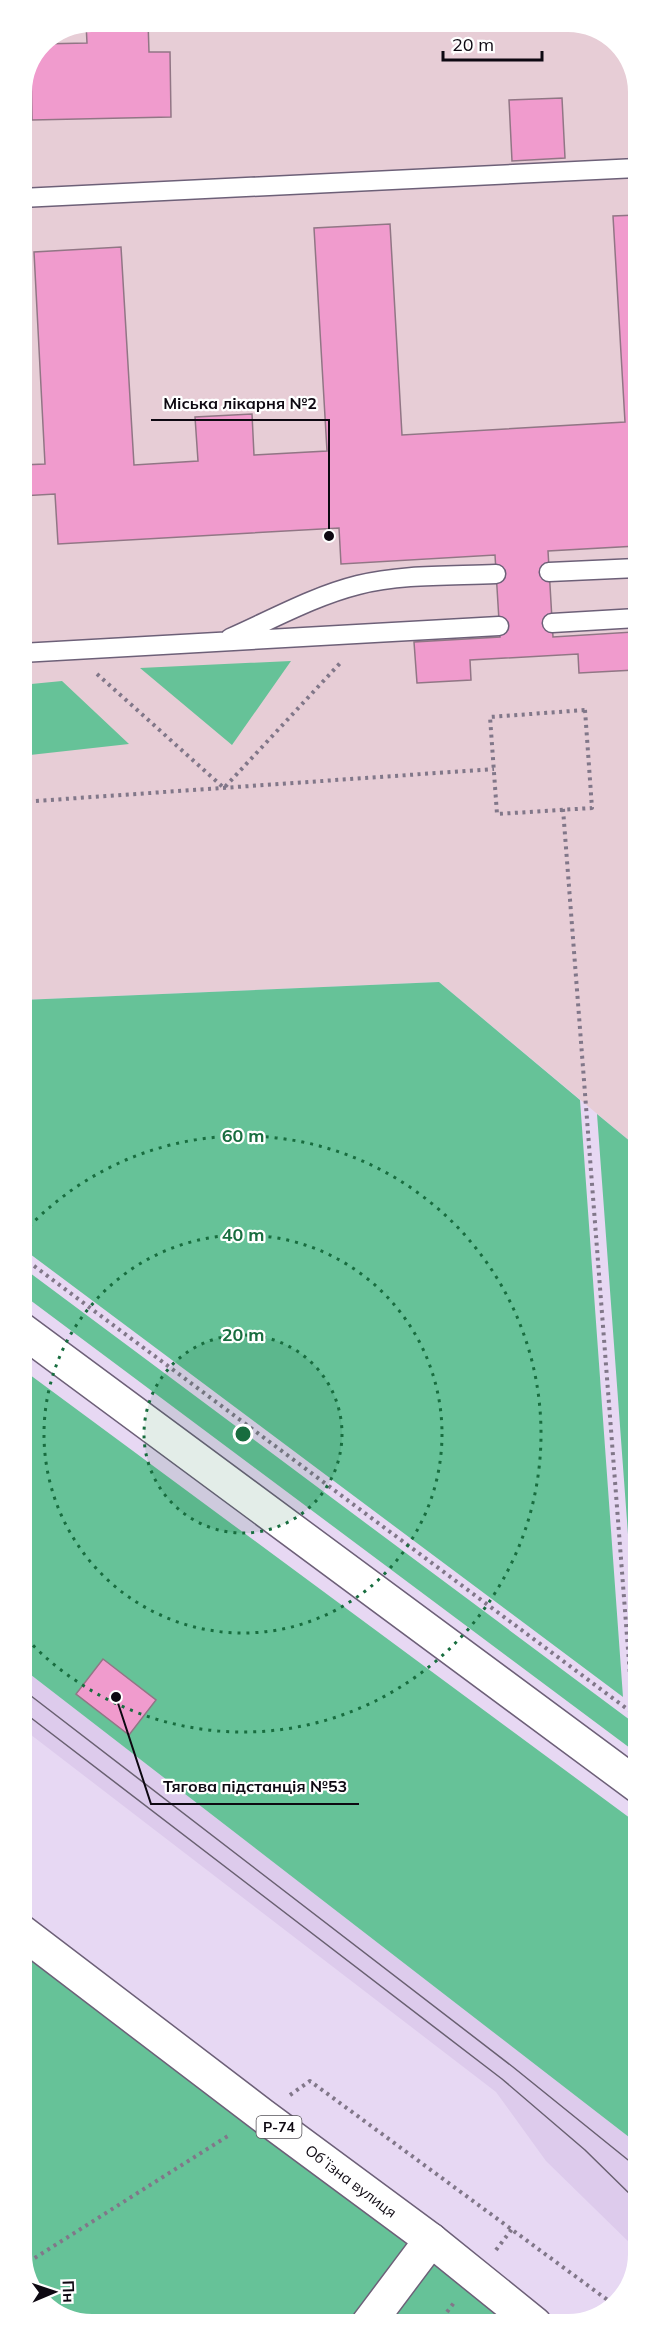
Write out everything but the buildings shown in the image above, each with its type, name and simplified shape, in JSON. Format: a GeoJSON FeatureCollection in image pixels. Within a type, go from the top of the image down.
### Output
{"type":"FeatureCollection","features":[{"type":"Feature","properties":{"kind":"street"},"geometry":{"type":"LineString","coordinates":[[32,1337],[628,1779]]}},
{"type":"Feature","properties":{"kind":"street","name":"Обʼїзна вулиця"},"geometry":{"type":"LineString","coordinates":[[32,1940],[431,2240],[522,2314]]}},
{"type":"Feature","properties":{"kind":"street"},"geometry":{"type":"LineString","coordinates":[[376,2314],[431,2240]]}},
{"type":"Feature","properties":{"kind":"lane"},"geometry":{"type":"LineString","coordinates":[[32,197],[628,168]]}},
{"type":"Feature","properties":{"kind":"lane"},"geometry":{"type":"LineString","coordinates":[[549,572],[628,568]]}},
{"type":"Feature","properties":{"kind":"lane"},"geometry":{"type":"LineString","coordinates":[[220,643],[356,585],[381,580],[496,574]]}},
{"type":"Feature","properties":{"kind":"lane"},"geometry":{"type":"LineString","coordinates":[[552,623],[628,619]]}},
{"type":"Feature","properties":{"kind":"lane"},"geometry":{"type":"LineString","coordinates":[[32,652],[499,626]]}},
{"type":"Feature","properties":{"kind":"path"},"geometry":{"type":"LineString","coordinates":[[224,788],[367,634]]}},
{"type":"Feature","properties":{"kind":"path"},"geometry":{"type":"LineString","coordinates":[[70,650],[224,788]]}},
{"type":"Feature","properties":{"kind":"path"},"geometry":{"type":"LineString","coordinates":[[585,710],[592,807],[563,809],[497,814],[490,717],[585,710]]}},
{"type":"Feature","properties":{"kind":"path"},"geometry":{"type":"LineString","coordinates":[[32,801],[494,769]]}},
{"type":"Feature","properties":{"kind":"path"},"geometry":{"type":"LineString","coordinates":[[563,809],[628,1614]]}},
{"type":"Feature","properties":{"kind":"path"},"geometry":{"type":"LineString","coordinates":[[32,1264],[628,1710]]}},
{"type":"Feature","properties":{"kind":"path"},"geometry":{"type":"LineString","coordinates":[[32,2259],[262,2115],[310,2081],[607,2300]]}},
{"type":"Feature","properties":{"kind":"shaded area"},"geometry":{"type":"Polygon","coordinates":[[[91,32],[572,32],[598,39],[620,61],[628,91],[628,1140],[439,982],[32,1000],[32,91],[36,68],[42,58],[49,49],[68,36],[91,32]]]}},
{"type":"Feature","properties":{"kind":"shaded area"},"geometry":{"type":"Polygon","coordinates":[[[32,1676],[628,2136],[628,2241],[546,2161],[496,2092],[32,1736],[32,1676]]]}},
{"type":"Feature","properties":{"kind":"green space"},"geometry":{"type":"Polygon","coordinates":[[[291,661],[232,745],[140,668],[291,661]]]}},
{"type":"Feature","properties":{"kind":"green space"},"geometry":{"type":"Polygon","coordinates":[[[62,681],[129,744],[32,755],[32,684],[62,681]]]}},
{"type":"Feature","properties":{"kind":"green space"},"geometry":{"type":"Polygon","coordinates":[[[439,982],[580,1100],[623,1697],[32,1255],[32,1000],[439,982]]]}},
{"type":"Feature","properties":{"kind":"green space"},"geometry":{"type":"Polygon","coordinates":[[[597,1114],[628,1140],[628,1534],[597,1114]]]}},
{"type":"Feature","properties":{"kind":"green space"},"geometry":{"type":"Polygon","coordinates":[[[32,1274],[628,1719],[628,1747],[32,1301],[32,1274]]]}},
{"type":"Feature","properties":{"kind":"green space"},"geometry":{"type":"Polygon","coordinates":[[[32,1376],[628,1817],[628,2136],[32,1676],[32,1376]]]}},
{"type":"Feature","properties":{"kind":"green space"},"geometry":{"type":"Polygon","coordinates":[[[32,1940],[522,2314],[87,2314],[61,2307],[39,2285],[32,2255],[32,1940]]]}},
{"type":"Feature","properties":{"kind":"tram line"},"geometry":{"type":"LineString","coordinates":[[32,1697],[513,2067],[628,2160]]}},
{"type":"Feature","properties":{"kind":"tram line"},"geometry":{"type":"LineString","coordinates":[[32,1719],[502,2079],[585,2150],[628,2192]]}},
{"type":"Feature","properties":{"kind":"place","name":"Міська лікарня №2"},"geometry":{"type":"Point","coordinates":[329,536]}},
{"type":"Feature","properties":{"kind":"place","name":"Тягова підстанція №53"},"geometry":{"type":"Point","coordinates":[116,1697]}}]}
